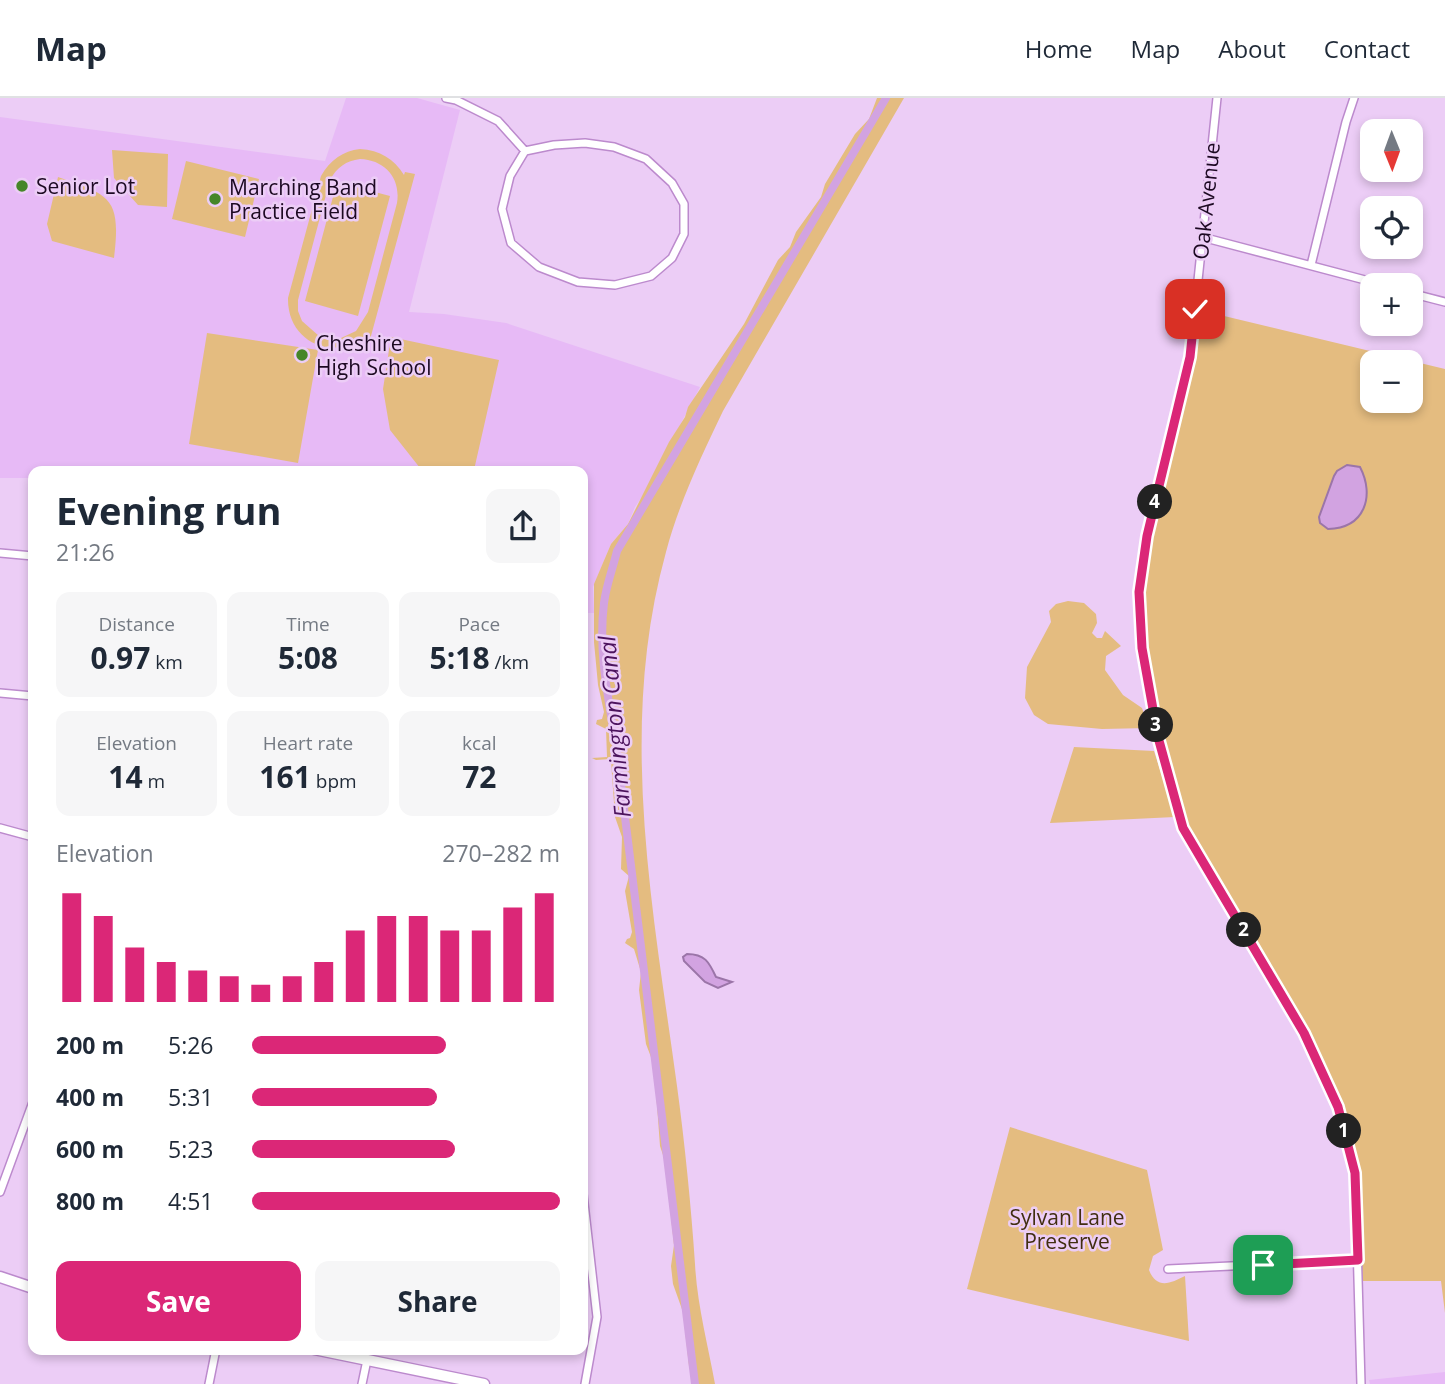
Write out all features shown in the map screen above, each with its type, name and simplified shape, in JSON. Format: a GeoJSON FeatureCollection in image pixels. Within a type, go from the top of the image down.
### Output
{"type":"FeatureCollection","features":[{"type":"Feature","properties":{"kind":"street"},"geometry":{"type":"LineString","coordinates":[[446,98],[456,100],[498,121],[525,151]]}},
{"type":"Feature","properties":{"kind":"street","name":"Oak Avenue"},"geometry":{"type":"LineString","coordinates":[[1217,98],[1190,357],[1147,536],[1139,592],[1142,648],[1158,737],[1183,828],[1304,1033],[1338,1107],[1355,1173],[1361,1384]]}},
{"type":"Feature","properties":{"kind":"street"},"geometry":{"type":"LineString","coordinates":[[1311,265],[1354,98]]}},
{"type":"Feature","properties":{"kind":"street"},"geometry":{"type":"LineString","coordinates":[[584,144],[614,147],[646,159],[672,183],[684,204],[684,234],[672,258],[651,276],[615,285],[578,282],[539,267],[511,243],[502,209],[510,176],[525,151],[554,145],[584,144]]}},
{"type":"Feature","properties":{"kind":"street"},"geometry":{"type":"LineString","coordinates":[[1202,237],[1360,278]]}},
{"type":"Feature","properties":{"kind":"street"},"geometry":{"type":"LineString","coordinates":[[1423,296],[1445,302]]}},
{"type":"Feature","properties":{"kind":"street"},"geometry":{"type":"LineString","coordinates":[[0,553],[28,556]]}},
{"type":"Feature","properties":{"kind":"street"},"geometry":{"type":"LineString","coordinates":[[0,693],[28,696]]}},
{"type":"Feature","properties":{"kind":"street"},"geometry":{"type":"LineString","coordinates":[[0,828],[28,836]]}},
{"type":"Feature","properties":{"kind":"street"},"geometry":{"type":"LineString","coordinates":[[0,1192],[28,1116]]}},
{"type":"Feature","properties":{"kind":"street"},"geometry":{"type":"LineString","coordinates":[[584,1384],[597,1318],[588,1240]]}},
{"type":"Feature","properties":{"kind":"street"},"geometry":{"type":"LineString","coordinates":[[1168,1269],[1358,1260]]}},
{"type":"Feature","properties":{"kind":"street"},"geometry":{"type":"LineString","coordinates":[[0,1277],[28,1286]]}},
{"type":"Feature","properties":{"kind":"street"},"geometry":{"type":"LineString","coordinates":[[209,1384],[215,1355]]}},
{"type":"Feature","properties":{"kind":"street"},"geometry":{"type":"LineString","coordinates":[[343,1355],[484,1384]]}},
{"type":"Feature","properties":{"kind":"street"},"geometry":{"type":"LineString","coordinates":[[362,1384],[367,1360]]}},
{"type":"Feature","properties":{"kind":"shaded area","name":"Cheshire High School"},"geometry":{"type":"Polygon","coordinates":[[[346,98],[417,98],[460,110],[409,312],[506,323],[700,387],[628,524],[611,544],[593,587],[594,613],[588,613],[588,466],[28,466],[28,478],[0,478],[0,117],[325,161],[346,98]]]}},
{"type":"Feature","properties":{"kind":"shaded area"},"geometry":{"type":"Polygon","coordinates":[[[1347,465],[1360,467],[1367,489],[1364,508],[1351,523],[1328,529],[1320,523],[1319,517],[1334,476],[1347,465]]]}},
{"type":"Feature","properties":{"kind":"shaded area"},"geometry":{"type":"Polygon","coordinates":[[[687,954],[702,957],[716,977],[732,982],[718,988],[705,982],[684,961],[683,957],[687,954]]]}},
{"type":"Feature","properties":{"kind":"shaded area"},"geometry":{"type":"Polygon","coordinates":[[[1445,1372],[1445,1384],[1370,1384],[1369,1380],[1445,1372]]]}},
{"type":"Feature","properties":{"kind":"green space"},"geometry":{"type":"Polygon","coordinates":[[[877,98],[904,98],[723,411],[677,516],[651,619],[644,685],[644,819],[658,953],[683,1131],[696,1279],[715,1384],[695,1384],[689,1366],[683,1312],[673,1284],[671,1266],[674,1245],[665,1161],[660,1146],[654,1065],[646,1044],[639,990],[641,972],[634,949],[625,943],[632,932],[625,891],[629,876],[621,869],[622,837],[615,817],[611,761],[592,758],[607,757],[606,729],[596,724],[597,720],[602,719],[604,712],[598,685],[594,642],[594,584],[611,544],[628,524],[688,407],[744,324],[778,260],[790,247],[796,232],[821,197],[825,184],[855,134],[869,119],[877,98]]]}},
{"type":"Feature","properties":{"kind":"green space"},"geometry":{"type":"Polygon","coordinates":[[[112,150],[168,154],[167,207],[138,205],[114,178],[112,150]]]}},
{"type":"Feature","properties":{"kind":"green space"},"geometry":{"type":"Polygon","coordinates":[[[354,150],[380,153],[396,164],[404,175],[405,172],[415,174],[368,347],[359,345],[359,340],[346,346],[322,346],[301,334],[289,312],[288,298],[321,176],[333,161],[354,150]],[[360,159],[346,163],[330,180],[298,300],[302,321],[319,336],[330,339],[341,338],[356,331],[368,312],[397,203],[394,178],[384,167],[360,159]]]}},
{"type":"Feature","properties":{"kind":"green space","name":"Marching Band Practice Field"},"geometry":{"type":"Polygon","coordinates":[[[186,161],[259,179],[245,237],[172,219],[186,161]]]}},
{"type":"Feature","properties":{"kind":"green space"},"geometry":{"type":"Polygon","coordinates":[[[58,177],[91,189],[109,202],[116,223],[114,258],[52,241],[47,224],[58,177]]]}},
{"type":"Feature","properties":{"kind":"green space"},"geometry":{"type":"Polygon","coordinates":[[[337,182],[390,196],[358,316],[305,301],[337,182]]]}},
{"type":"Feature","properties":{"kind":"green space"},"geometry":{"type":"Polygon","coordinates":[[[1195,309],[1366,350],[1360,350],[1360,413],[1423,413],[1423,364],[1445,369],[1445,1313],[1441,1281],[1359,1281],[1355,1173],[1338,1107],[1304,1033],[1183,828],[1158,737],[1142,648],[1139,592],[1147,536],[1190,357],[1195,309]],[[1347,465],[1337,471],[1319,517],[1360,467],[1347,465]]]}},
{"type":"Feature","properties":{"kind":"green space"},"geometry":{"type":"Polygon","coordinates":[[[207,333],[318,350],[298,463],[189,444],[207,333]]]}},
{"type":"Feature","properties":{"kind":"green space"},"geometry":{"type":"Polygon","coordinates":[[[391,337],[499,360],[475,466],[418,466],[390,430],[383,389],[391,337]]]}},
{"type":"Feature","properties":{"kind":"green space"},"geometry":{"type":"Polygon","coordinates":[[[1068,601],[1084,603],[1096,614],[1097,623],[1092,633],[1097,638],[1102,638],[1105,631],[1121,646],[1106,656],[1105,670],[1123,695],[1142,708],[1149,728],[1102,729],[1048,724],[1034,715],[1025,698],[1027,667],[1051,622],[1049,611],[1056,604],[1068,601]]]}},
{"type":"Feature","properties":{"kind":"green space"},"geometry":{"type":"Polygon","coordinates":[[[1074,747],[1154,751],[1175,817],[1050,823],[1074,747]]]}},
{"type":"Feature","properties":{"kind":"green space","name":"Sylvan Lane Preserve"},"geometry":{"type":"Polygon","coordinates":[[[1010,1127],[1147,1170],[1163,1250],[1153,1256],[1149,1270],[1160,1283],[1185,1276],[1189,1341],[967,1289],[1010,1127]]]}},
{"type":"Feature","properties":{"kind":"waterway","name":"Farmington Canal"},"geometry":{"type":"LineString","coordinates":[[695,1384],[616,744],[605,674],[602,639],[604,603],[617,551],[886,98]]}},
{"type":"Feature","properties":{"kind":"place","name":"Senior Lot"},"geometry":{"type":"Point","coordinates":[22,186]}},
{"type":"Feature","properties":{"kind":"place","name":"Marching Band Practice Field"},"geometry":{"type":"Point","coordinates":[215,199]}},
{"type":"Feature","properties":{"kind":"place","name":"Cheshire High School"},"geometry":{"type":"Point","coordinates":[302,355]}},
{"type":"Feature","properties":{"kind":"route"},"geometry":{"type":"LineString","coordinates":[[1195,309],[1190,357],[1147,536],[1139,592],[1142,648],[1158,737],[1183,828],[1304,1033],[1338,1107],[1355,1173],[1358,1260],[1263,1265]]}}]}
